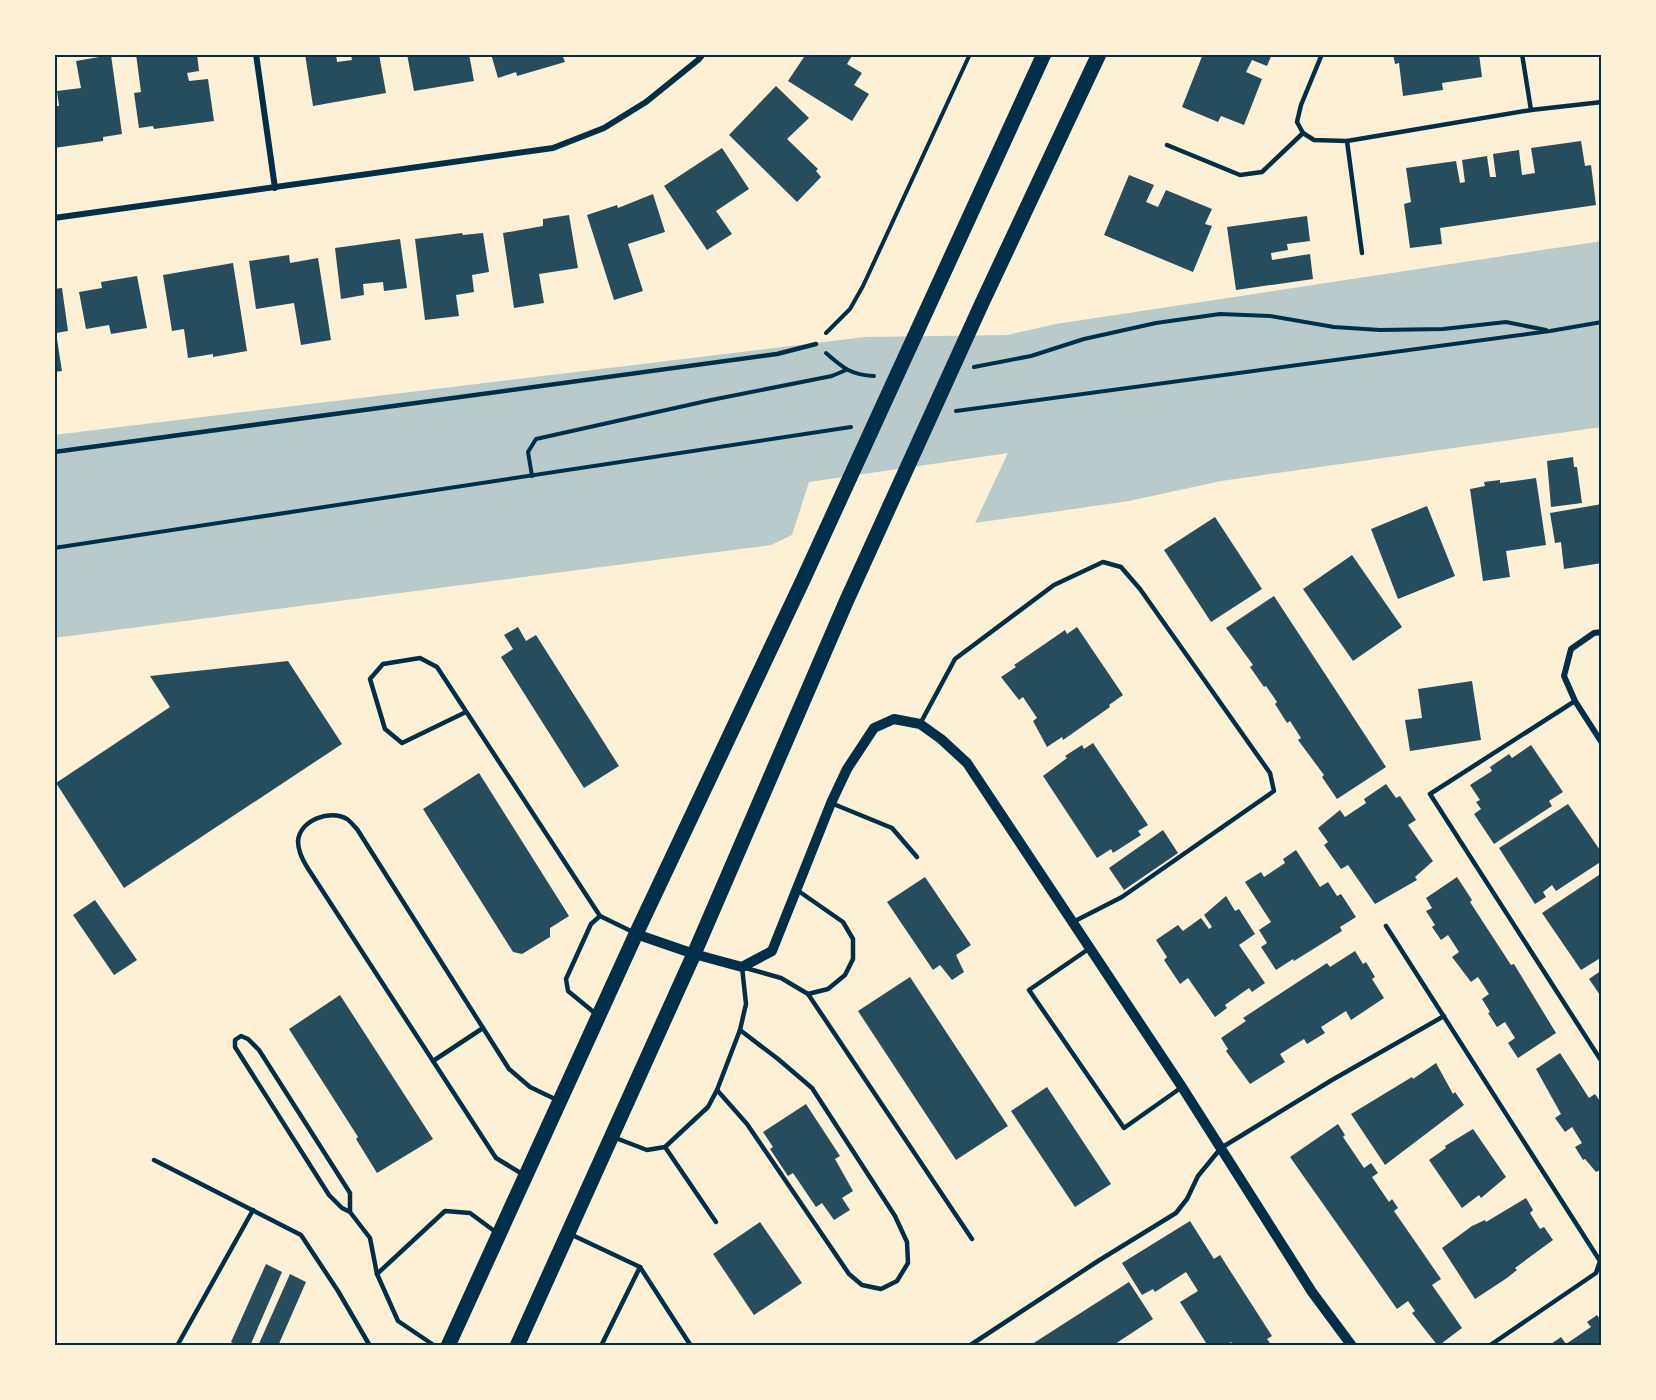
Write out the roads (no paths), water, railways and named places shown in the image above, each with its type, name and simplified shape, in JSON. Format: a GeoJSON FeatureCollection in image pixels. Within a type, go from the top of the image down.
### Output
{"type":"FeatureCollection","features":[{"type":"Feature","properties":{"kind":"main road"},"geometry":{"type":"LineString","coordinates":[[448,1346],[598,1015],[803,580],[1044,54]]}},
{"type":"Feature","properties":{"kind":"main road"},"geometry":{"type":"LineString","coordinates":[[517,1346],[694,954],[846,602],[982,303],[1099,54]]}},
{"type":"Feature","properties":{"kind":"street"},"geometry":{"type":"LineString","coordinates":[[256,54],[275,188]]}},
{"type":"Feature","properties":{"kind":"street"},"geometry":{"type":"LineString","coordinates":[[54,218],[553,148],[604,128],[646,102],[703,54]]}},
{"type":"Feature","properties":{"kind":"street"},"geometry":{"type":"LineString","coordinates":[[1602,632],[1593,633],[1571,649],[1564,676],[1575,701],[1602,743]]}},
{"type":"Feature","properties":{"kind":"street"},"geometry":{"type":"LineString","coordinates":[[636,934],[694,954],[742,967],[772,951],[831,803],[847,769],[874,728],[894,719],[920,724],[967,763],[1182,1087],[1312,1292],[1352,1346]]}},
{"type":"Feature","properties":{"kind":"lane"},"geometry":{"type":"LineString","coordinates":[[1322,54],[1300,105],[1297,122],[1304,133],[1314,140],[1347,141],[1531,110],[1602,102]]}},
{"type":"Feature","properties":{"kind":"lane"},"geometry":{"type":"LineString","coordinates":[[1522,54],[1531,110]]}},
{"type":"Feature","properties":{"kind":"lane"},"geometry":{"type":"LineString","coordinates":[[1167,145],[1240,175],[1262,172],[1304,133]]}},
{"type":"Feature","properties":{"kind":"lane"},"geometry":{"type":"LineString","coordinates":[[1347,141],[1362,253]]}},
{"type":"Feature","properties":{"kind":"lane"},"geometry":{"type":"LineString","coordinates":[[54,452],[777,354],[816,344]]}},
{"type":"Feature","properties":{"kind":"lane"},"geometry":{"type":"LineString","coordinates":[[920,724],[955,659],[1054,585],[1103,562],[1121,567],[1140,589],[1270,773],[1274,791],[1122,897],[1072,922]]}},
{"type":"Feature","properties":{"kind":"lane"},"geometry":{"type":"LineString","coordinates":[[466,712],[402,743],[385,729],[370,680],[383,664],[420,658],[437,667],[600,916],[636,934]]}},
{"type":"Feature","properties":{"kind":"lane"},"geometry":{"type":"LineString","coordinates":[[1575,701],[1430,794],[1602,1062]]}},
{"type":"Feature","properties":{"kind":"lane"},"geometry":{"type":"LineString","coordinates":[[831,803],[892,828],[917,856]]}},
{"type":"Feature","properties":{"kind":"lane"},"geometry":{"type":"LineString","coordinates":[[526,1176],[496,1158],[300,855],[298,839],[305,827],[317,818],[333,815],[346,818],[357,829],[509,1069],[530,1087],[560,1101]]}},
{"type":"Feature","properties":{"kind":"lane"},"geometry":{"type":"LineString","coordinates":[[797,890],[843,922],[853,939],[853,959],[844,975],[828,989],[808,994]]}},
{"type":"Feature","properties":{"kind":"lane"},"geometry":{"type":"LineString","coordinates":[[598,1015],[568,991],[566,979],[591,924],[600,916]]}},
{"type":"Feature","properties":{"kind":"lane"},"geometry":{"type":"LineString","coordinates":[[1386,926],[1600,1261],[1596,1273],[1490,1346]]}},
{"type":"Feature","properties":{"kind":"lane"},"geometry":{"type":"LineString","coordinates":[[1090,948],[1029,990],[1124,1128],[1182,1087]]}},
{"type":"Feature","properties":{"kind":"lane"},"geometry":{"type":"LineString","coordinates":[[612,1136],[647,1150],[665,1147],[708,1107],[740,1030],[746,1005],[742,967],[781,978],[808,994],[972,1239]]}},
{"type":"Feature","properties":{"kind":"lane"},"geometry":{"type":"LineString","coordinates":[[969,1346],[1176,1213],[1187,1199],[1198,1176],[1221,1148],[1332,1080],[1444,1016]]}},
{"type":"Feature","properties":{"kind":"lane"},"geometry":{"type":"LineString","coordinates":[[433,1062],[483,1028]]}},
{"type":"Feature","properties":{"kind":"lane"},"geometry":{"type":"LineString","coordinates":[[717,1090],[747,1124],[849,1274],[862,1285],[881,1289],[897,1281],[908,1263],[908,1242],[895,1216],[812,1088],[740,1030]]}},
{"type":"Feature","properties":{"kind":"lane"},"geometry":{"type":"LineString","coordinates":[[351,1212],[350,1192],[259,1050],[248,1039],[241,1036],[235,1040],[235,1047],[329,1195],[342,1208],[351,1212],[370,1238],[377,1274],[398,1321],[435,1346]]}},
{"type":"Feature","properties":{"kind":"lane"},"geometry":{"type":"LineString","coordinates":[[665,1147],[716,1222]]}},
{"type":"Feature","properties":{"kind":"lane"},"geometry":{"type":"LineString","coordinates":[[154,1160],[301,1235],[338,1291],[370,1346]]}},
{"type":"Feature","properties":{"kind":"lane"},"geometry":{"type":"LineString","coordinates":[[177,1346],[253,1210]]}},
{"type":"Feature","properties":{"kind":"lane"},"geometry":{"type":"LineString","coordinates":[[377,1274],[445,1211],[470,1213],[499,1234]]}},
{"type":"Feature","properties":{"kind":"lane"},"geometry":{"type":"LineString","coordinates":[[568,1233],[640,1267],[691,1346]]}},
{"type":"Feature","properties":{"kind":"lane"},"geometry":{"type":"LineString","coordinates":[[601,1346],[640,1267]]}}]}
